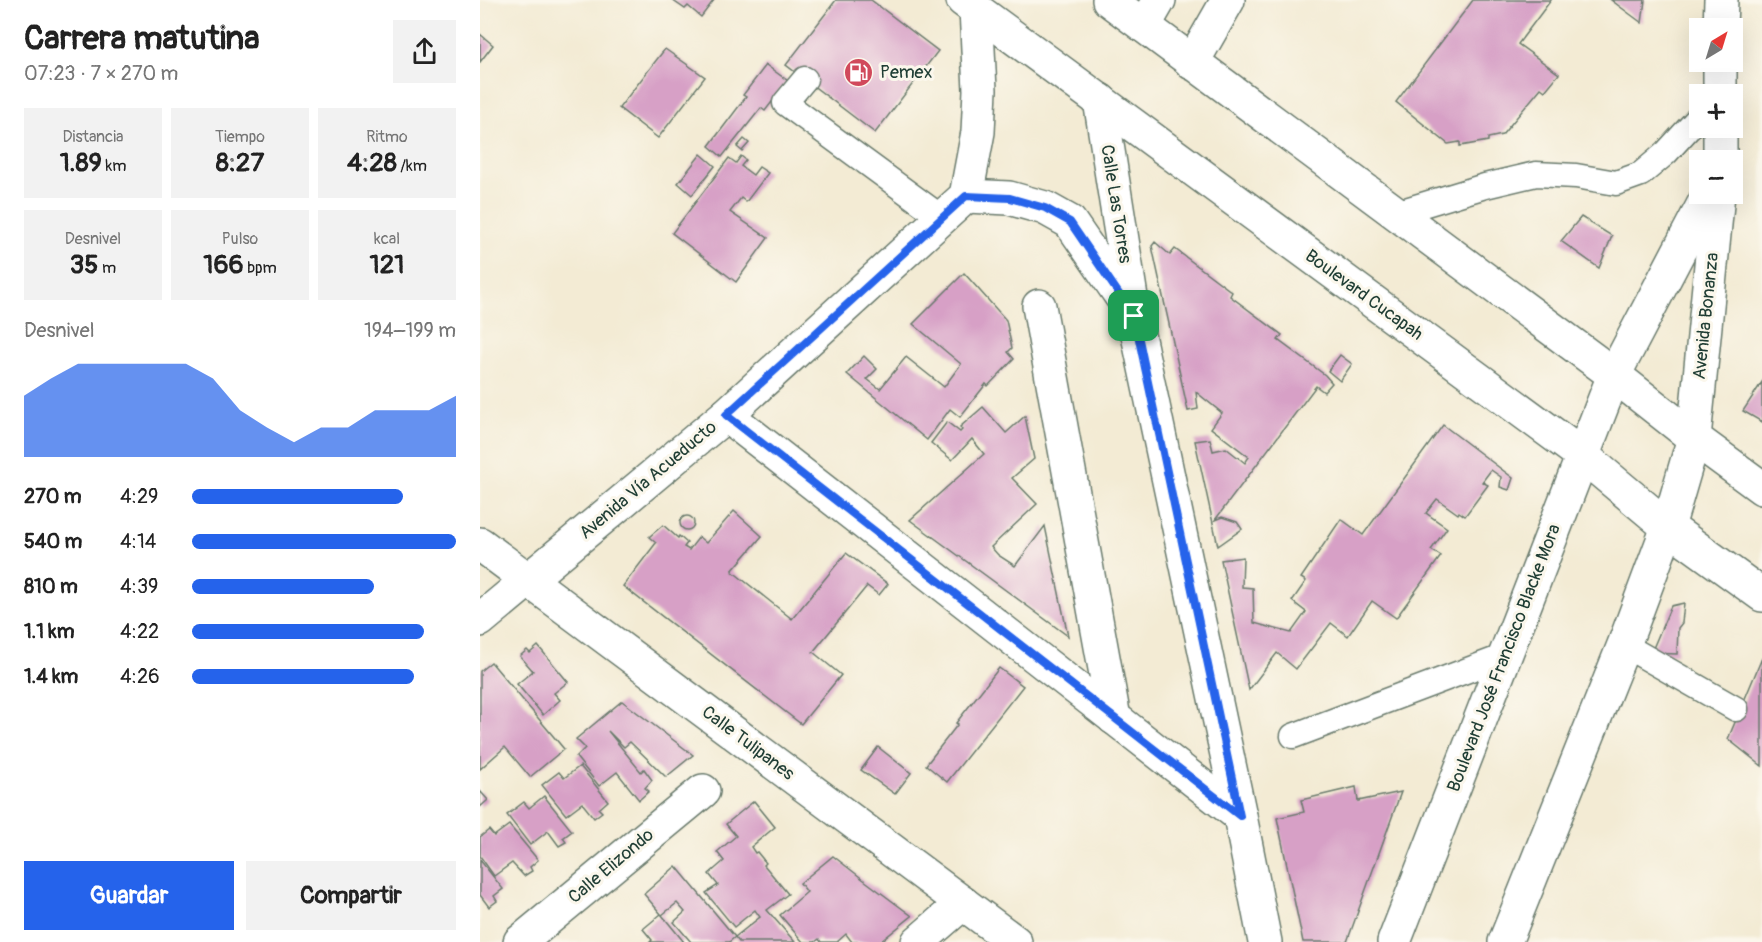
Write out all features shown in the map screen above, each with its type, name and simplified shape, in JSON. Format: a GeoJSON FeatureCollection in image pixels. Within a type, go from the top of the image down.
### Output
{"type":"FeatureCollection","features":[{"type":"Feature","properties":{"kind":"street"},"geometry":{"type":"LineString","coordinates":[[1109,0],[1151,13],[1192,63],[1614,375],[1762,488]]}},
{"type":"Feature","properties":{"kind":"street"},"geometry":{"type":"LineString","coordinates":[[1192,63],[1228,0]]}},
{"type":"Feature","properties":{"kind":"street"},"geometry":{"type":"LineString","coordinates":[[1720,0],[1720,18]]}},
{"type":"Feature","properties":{"kind":"street"},"geometry":{"type":"LineString","coordinates":[[970,5],[980,90],[978,132],[966,196],[1010,198],[1045,208],[1070,222],[1134,316]]}},
{"type":"Feature","properties":{"kind":"street","name":"Boulevard Cucapah"},"geometry":{"type":"LineString","coordinates":[[970,5],[1583,456],[1668,527],[1762,595]]}},
{"type":"Feature","properties":{"kind":"street","name":"Calle Las Torres"},"geometry":{"type":"LineString","coordinates":[[1100,100],[1134,316],[1265,942]]}},
{"type":"Feature","properties":{"kind":"street","name":"Avenida Vía Acueducto"},"geometry":{"type":"LineString","coordinates":[[480,620],[726,415],[966,196]]}},
{"type":"Feature","properties":{"kind":"street","name":"Avenida Bonanza"},"geometry":{"type":"LineString","coordinates":[[1614,375],[1704,204]]}},
{"type":"Feature","properties":{"kind":"street","name":"Avenida Bonanza"},"geometry":{"type":"LineString","coordinates":[[1694,438],[1717,204]]}},
{"type":"Feature","properties":{"kind":"street"},"geometry":{"type":"LineString","coordinates":[[1039,306],[1114,718]]}},
{"type":"Feature","properties":{"kind":"street","name":"Boulevard José Francisco Blacke Mora"},"geometry":{"type":"LineString","coordinates":[[1394,942],[1614,375]]}},
{"type":"Feature","properties":{"kind":"street"},"geometry":{"type":"LineString","coordinates":[[726,415],[1240,816]]}},
{"type":"Feature","properties":{"kind":"street"},"geometry":{"type":"LineString","coordinates":[[1505,942],[1624,645],[1668,527],[1694,438]]}},
{"type":"Feature","properties":{"kind":"street","name":"Calle Tulipanes"},"geometry":{"type":"LineString","coordinates":[[480,544],[1015,942]]}},
{"type":"Feature","properties":{"kind":"street","name":"Calle Elizondo"},"geometry":{"type":"LineString","coordinates":[[520,942],[703,791]]}},
{"type":"Feature","properties":{"kind":"street"},"geometry":{"type":"LineString","coordinates":[[918,942],[963,903]]}},
{"type":"Feature","properties":{"kind":"lane"},"geometry":{"type":"LineString","coordinates":[[805,79],[785,103],[942,218]]}},
{"type":"Feature","properties":{"kind":"lane"},"geometry":{"type":"LineString","coordinates":[[1396,213],[1485,186],[1536,174],[1576,176],[1616,183],[1641,174],[1666,153],[1689,125]]}},
{"type":"Feature","properties":{"kind":"lane"},"geometry":{"type":"LineString","coordinates":[[1624,645],[1736,709]]}},
{"type":"Feature","properties":{"kind":"lane"},"geometry":{"type":"LineString","coordinates":[[1293,736],[1505,656]]}},
{"type":"Feature","properties":{"kind":"building"},"geometry":{"type":"Polygon","coordinates":[[[672,0],[714,0],[701,17],[688,6],[685,9],[672,0]]]}},
{"type":"Feature","properties":{"kind":"building","name":"Pemex"},"geometry":{"type":"Polygon","coordinates":[[[836,0],[871,0],[938,51],[875,133],[786,65],[836,0]]]}},
{"type":"Feature","properties":{"kind":"building"},"geometry":{"type":"Polygon","coordinates":[[[1473,0],[1551,0],[1518,44],[1559,74],[1545,91],[1541,88],[1502,135],[1488,138],[1488,141],[1460,146],[1460,142],[1448,144],[1396,102],[1473,0]]]}},
{"type":"Feature","properties":{"kind":"building"},"geometry":{"type":"Polygon","coordinates":[[[1611,0],[1645,0],[1642,23],[1611,0]]]}},
{"type":"Feature","properties":{"kind":"building"},"geometry":{"type":"Polygon","coordinates":[[[480,34],[493,45],[480,62],[480,34]]]}},
{"type":"Feature","properties":{"kind":"building"},"geometry":{"type":"Polygon","coordinates":[[[665,49],[705,77],[658,138],[619,108],[665,49]]]}},
{"type":"Feature","properties":{"kind":"building"},"geometry":{"type":"Polygon","coordinates":[[[766,65],[788,81],[765,111],[761,108],[722,157],[709,146],[746,97],[743,95],[766,65]]]}},
{"type":"Feature","properties":{"kind":"building"},"geometry":{"type":"Polygon","coordinates":[[[744,139],[749,143],[742,151],[737,147],[744,139]]]}},
{"type":"Feature","properties":{"kind":"building"},"geometry":{"type":"Polygon","coordinates":[[[701,154],[715,166],[692,195],[678,183],[701,154]]]}},
{"type":"Feature","properties":{"kind":"building"},"geometry":{"type":"Polygon","coordinates":[[[741,156],[746,160],[741,166],[753,175],[759,167],[768,173],[746,202],[741,198],[730,212],[768,238],[736,282],[672,233],[729,158],[736,163],[741,156]]]}},
{"type":"Feature","properties":{"kind":"building"},"geometry":{"type":"Polygon","coordinates":[[[1581,217],[1612,236],[1599,268],[1561,241],[1581,217]]]}},
{"type":"Feature","properties":{"kind":"building"},"geometry":{"type":"Polygon","coordinates":[[[1155,242],[1170,255],[1175,249],[1232,292],[1230,296],[1282,335],[1278,340],[1325,375],[1332,383],[1324,392],[1316,386],[1215,520],[1222,517],[1237,522],[1242,529],[1218,546],[1195,441],[1210,439],[1213,451],[1226,448],[1245,463],[1249,457],[1211,428],[1222,413],[1196,392],[1198,409],[1188,411],[1152,246],[1155,242]]]}},
{"type":"Feature","properties":{"kind":"building"},"geometry":{"type":"Polygon","coordinates":[[[964,273],[1006,320],[1012,348],[1008,352],[1014,359],[988,386],[986,384],[960,417],[950,409],[927,440],[847,374],[864,356],[877,369],[867,379],[880,389],[906,357],[944,387],[961,364],[913,324],[964,273]]]}},
{"type":"Feature","properties":{"kind":"building"},"geometry":{"type":"Polygon","coordinates":[[[1340,355],[1352,364],[1340,381],[1328,371],[1340,355]]]}},
{"type":"Feature","properties":{"kind":"building"},"geometry":{"type":"Polygon","coordinates":[[[1762,382],[1762,422],[1743,411],[1762,382]]]}},
{"type":"Feature","properties":{"kind":"building"},"geometry":{"type":"Polygon","coordinates":[[[983,407],[1006,433],[1025,416],[1034,459],[1012,478],[1037,504],[991,547],[998,555],[1015,566],[1045,526],[1068,636],[910,520],[984,454],[972,439],[952,460],[931,443],[947,422],[960,432],[962,430],[960,427],[983,407]]]}},
{"type":"Feature","properties":{"kind":"building"},"geometry":{"type":"Polygon","coordinates":[[[1443,425],[1513,478],[1509,490],[1500,487],[1501,477],[1491,470],[1482,482],[1488,485],[1465,516],[1459,512],[1458,514],[1437,499],[1426,513],[1447,528],[1431,550],[1441,556],[1396,618],[1372,601],[1348,636],[1331,623],[1296,669],[1277,653],[1249,690],[1221,560],[1243,557],[1242,587],[1253,588],[1254,623],[1291,633],[1306,612],[1292,601],[1306,581],[1301,578],[1341,519],[1363,535],[1443,425]]]}},
{"type":"Feature","properties":{"kind":"building"},"geometry":{"type":"Polygon","coordinates":[[[734,511],[762,536],[732,571],[792,619],[846,553],[888,584],[879,595],[867,586],[813,652],[841,675],[801,724],[623,586],[656,543],[649,537],[663,525],[687,543],[684,547],[689,550],[699,537],[706,543],[734,511]]]}},
{"type":"Feature","properties":{"kind":"building"},"geometry":{"type":"Polygon","coordinates":[[[687,516],[692,518],[694,523],[692,528],[687,530],[682,528],[680,523],[682,518],[687,516]]]}},
{"type":"Feature","properties":{"kind":"building"},"geometry":{"type":"Polygon","coordinates":[[[1684,603],[1682,623],[1678,628],[1677,654],[1651,653],[1671,606],[1684,603]]]}},
{"type":"Feature","properties":{"kind":"building"},"geometry":{"type":"Polygon","coordinates":[[[538,646],[568,682],[554,693],[560,700],[543,715],[517,684],[533,671],[520,656],[527,650],[530,653],[538,646]]]}},
{"type":"Feature","properties":{"kind":"building"},"geometry":{"type":"Polygon","coordinates":[[[1762,658],[1762,766],[1728,739],[1762,658]]]}},
{"type":"Feature","properties":{"kind":"building"},"geometry":{"type":"Polygon","coordinates":[[[491,662],[564,749],[530,777],[505,747],[480,769],[480,671],[491,662]]]}},
{"type":"Feature","properties":{"kind":"building"},"geometry":{"type":"Polygon","coordinates":[[[999,668],[1023,686],[947,782],[926,765],[999,668]]]}},
{"type":"Feature","properties":{"kind":"building"},"geometry":{"type":"Polygon","coordinates":[[[622,701],[693,755],[666,777],[630,742],[624,747],[608,731],[641,772],[644,769],[652,780],[645,788],[649,791],[639,800],[617,772],[599,786],[576,757],[585,748],[576,739],[622,701]]]}},
{"type":"Feature","properties":{"kind":"building"},"geometry":{"type":"Polygon","coordinates":[[[878,747],[911,773],[895,794],[861,770],[878,747]]]}},
{"type":"Feature","properties":{"kind":"building"},"geometry":{"type":"Polygon","coordinates":[[[580,766],[608,801],[599,809],[602,812],[594,818],[582,803],[566,815],[542,785],[559,772],[564,778],[580,766]]]}},
{"type":"Feature","properties":{"kind":"building"},"geometry":{"type":"Polygon","coordinates":[[[1356,787],[1358,801],[1401,792],[1347,942],[1303,942],[1277,818],[1304,812],[1301,800],[1356,787]]]}},
{"type":"Feature","properties":{"kind":"building"},"geometry":{"type":"Polygon","coordinates":[[[480,791],[488,800],[480,807],[480,791]]]}},
{"type":"Feature","properties":{"kind":"building"},"geometry":{"type":"Polygon","coordinates":[[[544,796],[572,831],[563,838],[566,842],[559,846],[548,831],[530,845],[507,815],[524,802],[529,808],[544,796]]]}},
{"type":"Feature","properties":{"kind":"building"},"geometry":{"type":"Polygon","coordinates":[[[754,801],[775,827],[751,847],[766,863],[764,865],[788,894],[767,910],[795,942],[739,942],[735,937],[760,917],[755,910],[734,927],[706,893],[718,885],[709,874],[724,861],[717,852],[736,836],[726,824],[754,801]]]}},
{"type":"Feature","properties":{"kind":"building"},"geometry":{"type":"Polygon","coordinates":[[[509,825],[538,860],[530,867],[532,871],[524,876],[512,863],[494,876],[480,856],[480,837],[489,830],[494,836],[509,825]]]}},
{"type":"Feature","properties":{"kind":"building"},"geometry":{"type":"Polygon","coordinates":[[[833,856],[912,916],[880,942],[852,942],[846,934],[837,942],[821,942],[819,939],[815,942],[803,942],[780,915],[807,892],[800,883],[833,856]]]}},
{"type":"Feature","properties":{"kind":"building"},"geometry":{"type":"Polygon","coordinates":[[[480,860],[503,889],[494,896],[497,901],[489,907],[480,895],[480,860]]]}},
{"type":"Feature","properties":{"kind":"building"},"geometry":{"type":"Polygon","coordinates":[[[676,866],[735,937],[729,942],[691,942],[674,922],[685,912],[677,903],[662,915],[684,942],[650,942],[652,940],[643,929],[661,914],[644,894],[676,866]]]}},
{"type":"Feature","properties":{"kind":"place","name":"Pemex"},"geometry":{"type":"Point","coordinates":[859,72]}},
{"type":"Feature","properties":{"kind":"route"},"geometry":{"type":"LineString","coordinates":[[966,196],[1010,198],[1045,208],[1070,222],[1134,316],[1240,816],[726,415],[966,196]]}}]}
